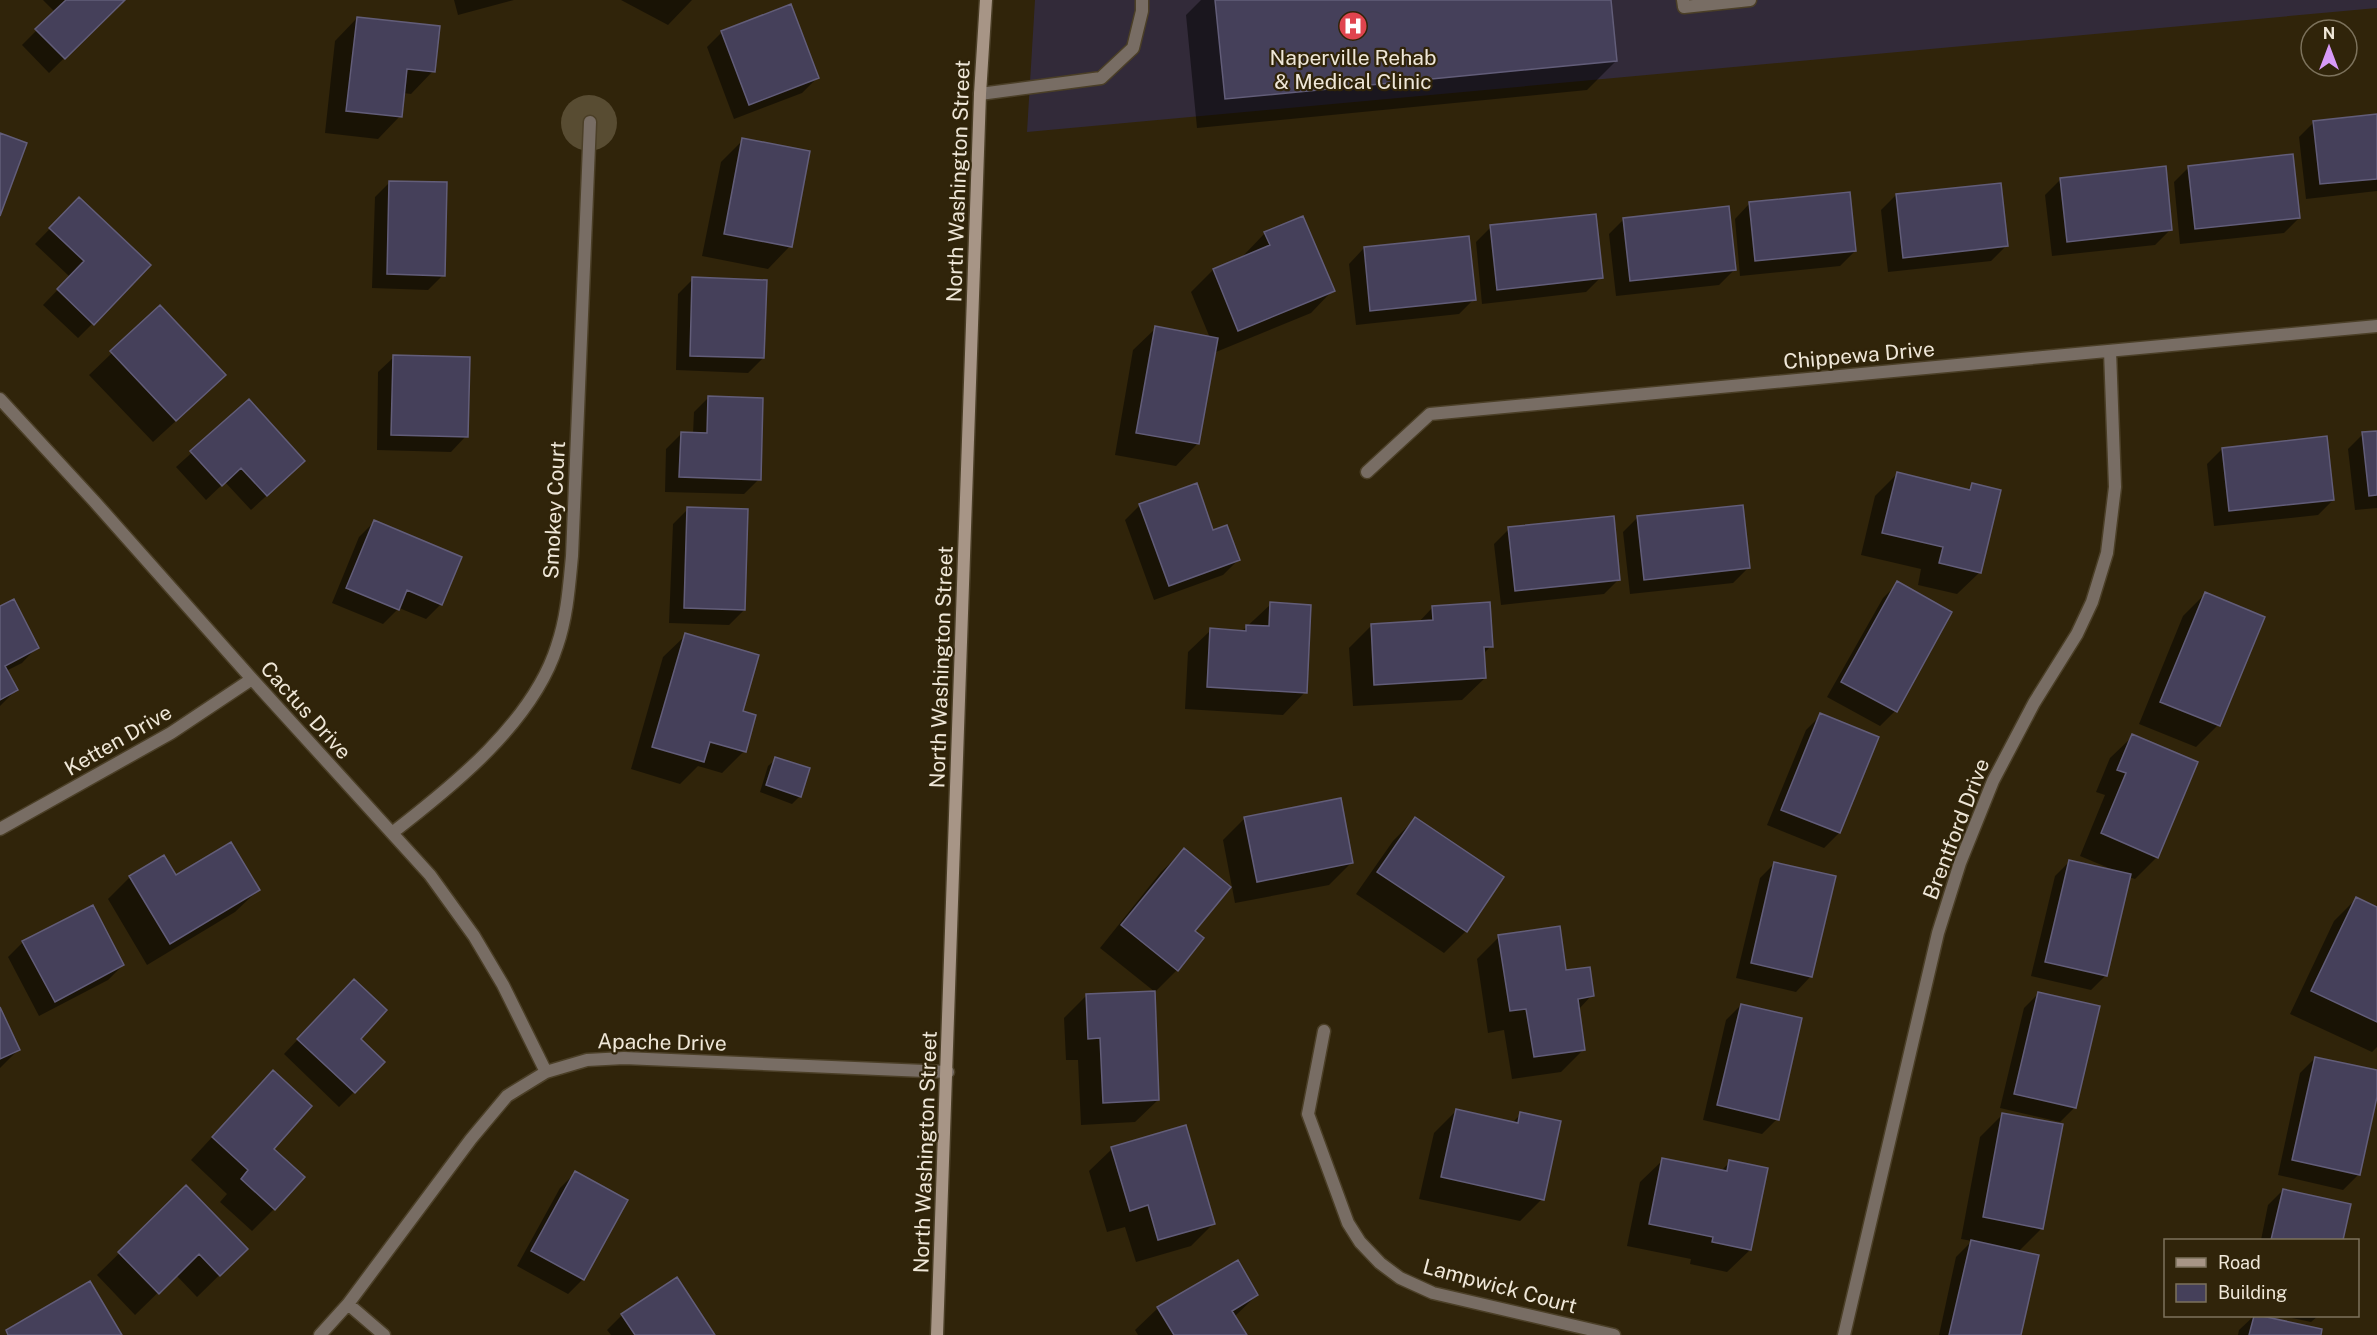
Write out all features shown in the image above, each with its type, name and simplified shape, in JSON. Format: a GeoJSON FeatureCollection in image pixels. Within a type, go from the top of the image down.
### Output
{"type":"FeatureCollection","features":[{"type":"Feature","properties":{"kind":"main road","name":"North Washington Street"},"geometry":{"type":"LineString","coordinates":[[937,1335],[948,1072],[980,94],[986,0]]}},
{"type":"Feature","properties":{"kind":"street"},"geometry":{"type":"LineString","coordinates":[[980,94],[1101,78],[1134,48],[1142,11],[1142,0]]}},
{"type":"Feature","properties":{"kind":"street"},"geometry":{"type":"LineString","coordinates":[[1683,0],[1684,7],[1750,0]]}},
{"type":"Feature","properties":{"kind":"street","name":"Smokey Court"},"geometry":{"type":"LineString","coordinates":[[392,833],[428,805],[497,740],[526,706],[544,677],[557,648],[569,594],[572,556],[590,122]]}},
{"type":"Feature","properties":{"kind":"street","name":"Chippewa Drive"},"geometry":{"type":"LineString","coordinates":[[1367,472],[1430,414],[2377,326]]}},
{"type":"Feature","properties":{"kind":"street","name":"Brentford Drive"},"geometry":{"type":"LineString","coordinates":[[1844,1335],[1938,933],[1960,863],[1993,781],[2034,703],[2077,634],[2107,553],[2115,487],[2110,351]]}},
{"type":"Feature","properties":{"kind":"street","name":"Cactus Drive"},"geometry":{"type":"LineString","coordinates":[[0,399],[430,875],[474,936],[503,985],[546,1072]]}},
{"type":"Feature","properties":{"kind":"street","name":"Ketten Drive"},"geometry":{"type":"LineString","coordinates":[[0,829],[171,733],[252,679]]}},
{"type":"Feature","properties":{"kind":"street","name":"Lampwick Court"},"geometry":{"type":"LineString","coordinates":[[1324,1031],[1308,1114],[1348,1223],[1360,1242],[1380,1263],[1400,1278],[1433,1293],[1614,1335]]}},
{"type":"Feature","properties":{"kind":"street","name":"Apache Drive"},"geometry":{"type":"LineString","coordinates":[[320,1335],[348,1304],[471,1138],[507,1096],[546,1072],[587,1060],[624,1058],[948,1072]]}},
{"type":"Feature","properties":{"kind":"street"},"geometry":{"type":"LineString","coordinates":[[348,1304],[384,1335]]}},
{"type":"Feature","properties":{"kind":"shaded area"},"geometry":{"type":"Polygon","coordinates":[[[1035,0],[2377,0],[2377,8],[1027,132],[1035,0]]]}},
{"type":"Feature","properties":{"kind":"shaded area"},"geometry":{"type":"Polygon","coordinates":[[[589,95],[600,97],[609,103],[615,112],[617,123],[615,134],[609,143],[600,149],[589,151],[578,149],[569,143],[563,134],[561,123],[563,112],[569,103],[578,97],[589,95]]]}},
{"type":"Feature","properties":{"kind":"building"},"geometry":{"type":"Polygon","coordinates":[[[66,0],[125,0],[65,59],[35,29],[66,0]]]}},
{"type":"Feature","properties":{"kind":"building"},"geometry":{"type":"Polygon","coordinates":[[[1215,0],[1611,0],[1617,61],[1225,99],[1215,0]]]}},
{"type":"Feature","properties":{"kind":"building"},"geometry":{"type":"Polygon","coordinates":[[[791,4],[819,78],[749,105],[721,31],[791,4]]]}},
{"type":"Feature","properties":{"kind":"building"},"geometry":{"type":"Polygon","coordinates":[[[357,17],[440,26],[435,72],[407,69],[402,117],[346,111],[357,17]]]}},
{"type":"Feature","properties":{"kind":"building"},"geometry":{"type":"Polygon","coordinates":[[[2377,114],[2377,179],[2320,184],[2313,121],[2377,114]]]}},
{"type":"Feature","properties":{"kind":"building"},"geometry":{"type":"Polygon","coordinates":[[[0,133],[27,143],[0,216],[0,133]]]}},
{"type":"Feature","properties":{"kind":"building"},"geometry":{"type":"Polygon","coordinates":[[[742,138],[810,151],[792,247],[724,234],[742,138]]]}},
{"type":"Feature","properties":{"kind":"building"},"geometry":{"type":"Polygon","coordinates":[[[2293,154],[2300,218],[2195,229],[2188,166],[2293,154]]]}},
{"type":"Feature","properties":{"kind":"building"},"geometry":{"type":"Polygon","coordinates":[[[2166,166],[2172,230],[2067,242],[2060,178],[2166,166]]]}},
{"type":"Feature","properties":{"kind":"building"},"geometry":{"type":"Polygon","coordinates":[[[389,181],[447,182],[445,276],[387,274],[389,181]]]}},
{"type":"Feature","properties":{"kind":"building"},"geometry":{"type":"Polygon","coordinates":[[[2001,183],[2008,246],[1903,258],[1896,194],[2001,183]]]}},
{"type":"Feature","properties":{"kind":"building"},"geometry":{"type":"Polygon","coordinates":[[[1850,192],[1856,251],[1755,261],[1749,202],[1850,192]]]}},
{"type":"Feature","properties":{"kind":"building"},"geometry":{"type":"Polygon","coordinates":[[[79,197],[151,265],[94,325],[57,289],[84,261],[49,228],[79,197]]]}},
{"type":"Feature","properties":{"kind":"building"},"geometry":{"type":"Polygon","coordinates":[[[1729,206],[1736,270],[1630,281],[1623,218],[1729,206]]]}},
{"type":"Feature","properties":{"kind":"building"},"geometry":{"type":"Polygon","coordinates":[[[1596,214],[1603,278],[1497,290],[1490,225],[1596,214]]]}},
{"type":"Feature","properties":{"kind":"building"},"geometry":{"type":"Polygon","coordinates":[[[1303,216],[1335,291],[1238,331],[1213,269],[1270,245],[1264,232],[1303,216]]]}},
{"type":"Feature","properties":{"kind":"building"},"geometry":{"type":"Polygon","coordinates":[[[1469,236],[1476,300],[1370,311],[1364,247],[1469,236]]]}},
{"type":"Feature","properties":{"kind":"building"},"geometry":{"type":"Polygon","coordinates":[[[692,277],[767,280],[764,358],[690,356],[692,277]]]}},
{"type":"Feature","properties":{"kind":"building"},"geometry":{"type":"Polygon","coordinates":[[[160,305],[226,375],[176,421],[110,351],[160,305]]]}},
{"type":"Feature","properties":{"kind":"building"},"geometry":{"type":"Polygon","coordinates":[[[1155,326],[1218,338],[1199,444],[1136,433],[1155,326]]]}},
{"type":"Feature","properties":{"kind":"building"},"geometry":{"type":"Polygon","coordinates":[[[393,355],[470,357],[468,437],[391,435],[393,355]]]}},
{"type":"Feature","properties":{"kind":"building"},"geometry":{"type":"Polygon","coordinates":[[[708,396],[763,398],[761,480],[679,477],[681,432],[707,433],[708,396]]]}},
{"type":"Feature","properties":{"kind":"building"},"geometry":{"type":"Polygon","coordinates":[[[249,399],[305,461],[267,496],[241,468],[222,486],[190,451],[249,399]]]}},
{"type":"Feature","properties":{"kind":"building"},"geometry":{"type":"Polygon","coordinates":[[[2377,431],[2377,495],[2369,496],[2362,432],[2377,431]]]}},
{"type":"Feature","properties":{"kind":"building"},"geometry":{"type":"Polygon","coordinates":[[[2327,436],[2334,500],[2229,511],[2222,448],[2327,436]]]}},
{"type":"Feature","properties":{"kind":"building"},"geometry":{"type":"Polygon","coordinates":[[[1897,472],[1970,490],[1972,483],[2001,490],[1981,573],[1939,563],[1943,547],[1882,533],[1897,472]]]}},
{"type":"Feature","properties":{"kind":"building"},"geometry":{"type":"Polygon","coordinates":[[[1197,483],[1213,530],[1227,525],[1240,560],[1169,586],[1139,504],[1197,483]]]}},
{"type":"Feature","properties":{"kind":"building"},"geometry":{"type":"Polygon","coordinates":[[[1743,505],[1750,568],[1644,580],[1637,516],[1743,505]]]}},
{"type":"Feature","properties":{"kind":"building"},"geometry":{"type":"Polygon","coordinates":[[[687,507],[748,509],[745,610],[684,608],[687,507]]]}},
{"type":"Feature","properties":{"kind":"building"},"geometry":{"type":"Polygon","coordinates":[[[1614,516],[1620,580],[1515,591],[1508,527],[1614,516]]]}},
{"type":"Feature","properties":{"kind":"building"},"geometry":{"type":"Polygon","coordinates":[[[374,520],[462,557],[442,605],[407,590],[399,610],[346,588],[374,520]]]}},
{"type":"Feature","properties":{"kind":"building"},"geometry":{"type":"Polygon","coordinates":[[[1897,581],[1952,612],[1897,712],[1841,682],[1897,581]]]}},
{"type":"Feature","properties":{"kind":"building"},"geometry":{"type":"Polygon","coordinates":[[[2205,592],[2265,617],[2220,726],[2160,702],[2205,592]]]}},
{"type":"Feature","properties":{"kind":"building"},"geometry":{"type":"Polygon","coordinates":[[[14,599],[39,648],[5,666],[18,690],[0,700],[0,606],[14,599]]]}},
{"type":"Feature","properties":{"kind":"building"},"geometry":{"type":"Polygon","coordinates":[[[1270,602],[1311,605],[1307,693],[1207,687],[1210,628],[1246,631],[1246,625],[1269,626],[1270,602]]]}},
{"type":"Feature","properties":{"kind":"building"},"geometry":{"type":"Polygon","coordinates":[[[1490,602],[1493,647],[1484,647],[1486,678],[1374,685],[1371,624],[1433,620],[1432,606],[1490,602]]]}},
{"type":"Feature","properties":{"kind":"building"},"geometry":{"type":"Polygon","coordinates":[[[685,633],[759,655],[743,711],[756,715],[746,752],[710,742],[704,762],[652,747],[685,633]]]}},
{"type":"Feature","properties":{"kind":"building"},"geometry":{"type":"Polygon","coordinates":[[[1820,713],[1879,737],[1840,833],[1781,810],[1820,713]]]}},
{"type":"Feature","properties":{"kind":"building"},"geometry":{"type":"Polygon","coordinates":[[[2132,734],[2198,762],[2158,858],[2101,833],[2126,773],[2117,770],[2132,734]]]}},
{"type":"Feature","properties":{"kind":"building"},"geometry":{"type":"Polygon","coordinates":[[[775,757],[810,768],[801,797],[766,785],[775,757]]]}},
{"type":"Feature","properties":{"kind":"building"},"geometry":{"type":"Polygon","coordinates":[[[1341,798],[1353,863],[1257,882],[1244,817],[1341,798]]]}},
{"type":"Feature","properties":{"kind":"building"},"geometry":{"type":"Polygon","coordinates":[[[1415,817],[1504,877],[1467,932],[1377,872],[1415,817]]]}},
{"type":"Feature","properties":{"kind":"building"},"geometry":{"type":"Polygon","coordinates":[[[231,842],[260,890],[170,944],[129,876],[164,855],[176,875],[231,842]]]}},
{"type":"Feature","properties":{"kind":"building"},"geometry":{"type":"Polygon","coordinates":[[[1184,848],[1231,887],[1195,931],[1204,938],[1178,971],[1121,925],[1184,848]]]}},
{"type":"Feature","properties":{"kind":"building"},"geometry":{"type":"Polygon","coordinates":[[[2069,860],[2131,874],[2107,976],[2045,962],[2069,860]]]}},
{"type":"Feature","properties":{"kind":"building"},"geometry":{"type":"Polygon","coordinates":[[[1774,862],[1836,876],[1812,977],[1751,963],[1774,862]]]}},
{"type":"Feature","properties":{"kind":"building"},"geometry":{"type":"Polygon","coordinates":[[[2356,897],[2377,907],[2377,1022],[2311,991],[2356,897]]]}},
{"type":"Feature","properties":{"kind":"building"},"geometry":{"type":"Polygon","coordinates":[[[93,905],[124,965],[55,1002],[22,941],[93,905]]]}},
{"type":"Feature","properties":{"kind":"building"},"geometry":{"type":"Polygon","coordinates":[[[1560,926],[1566,970],[1590,967],[1594,996],[1578,999],[1585,1050],[1534,1057],[1526,1009],[1510,1011],[1498,935],[1560,926]]]}},
{"type":"Feature","properties":{"kind":"building"},"geometry":{"type":"Polygon","coordinates":[[[354,979],[387,1010],[361,1039],[385,1062],[355,1093],[297,1039],[354,979]]]}},
{"type":"Feature","properties":{"kind":"building"},"geometry":{"type":"Polygon","coordinates":[[[1155,991],[1159,1100],[1103,1103],[1100,1038],[1088,1039],[1086,994],[1155,991]]]}},
{"type":"Feature","properties":{"kind":"building"},"geometry":{"type":"Polygon","coordinates":[[[2038,992],[2100,1006],[2076,1108],[2014,1094],[2038,992]]]}},
{"type":"Feature","properties":{"kind":"building"},"geometry":{"type":"Polygon","coordinates":[[[1741,1004],[1802,1018],[1779,1120],[1717,1105],[1741,1004]]]}},
{"type":"Feature","properties":{"kind":"building"},"geometry":{"type":"Polygon","coordinates":[[[0,1007],[20,1050],[0,1059],[0,1007]]]}},
{"type":"Feature","properties":{"kind":"building"},"geometry":{"type":"Polygon","coordinates":[[[2315,1057],[2377,1070],[2377,1097],[2360,1175],[2292,1160],[2315,1057]]]}},
{"type":"Feature","properties":{"kind":"building"},"geometry":{"type":"Polygon","coordinates":[[[273,1070],[312,1106],[274,1149],[305,1177],[275,1210],[241,1179],[248,1170],[212,1137],[273,1070]]]}},
{"type":"Feature","properties":{"kind":"building"},"geometry":{"type":"Polygon","coordinates":[[[1456,1109],[1518,1123],[1520,1112],[1561,1121],[1544,1200],[1441,1177],[1456,1109]]]}},
{"type":"Feature","properties":{"kind":"building"},"geometry":{"type":"Polygon","coordinates":[[[2002,1113],[2063,1124],[2043,1229],[1983,1217],[2002,1113]]]}},
{"type":"Feature","properties":{"kind":"building"},"geometry":{"type":"Polygon","coordinates":[[[1186,1125],[1215,1224],[1158,1240],[1148,1205],[1130,1211],[1111,1147],[1186,1125]]]}},
{"type":"Feature","properties":{"kind":"building"},"geometry":{"type":"Polygon","coordinates":[[[1662,1158],[1727,1171],[1729,1160],[1768,1168],[1751,1250],[1712,1242],[1713,1237],[1649,1224],[1662,1158]]]}},
{"type":"Feature","properties":{"kind":"building"},"geometry":{"type":"Polygon","coordinates":[[[575,1171],[628,1200],[584,1280],[531,1251],[575,1171]]]}},
{"type":"Feature","properties":{"kind":"building"},"geometry":{"type":"Polygon","coordinates":[[[186,1185],[248,1249],[220,1276],[199,1254],[159,1294],[118,1252],[186,1185]]]}},
{"type":"Feature","properties":{"kind":"building"},"geometry":{"type":"Polygon","coordinates":[[[2283,1189],[2351,1204],[2343,1239],[2271,1239],[2283,1189]]]}},
{"type":"Feature","properties":{"kind":"building"},"geometry":{"type":"Polygon","coordinates":[[[1971,1240],[2039,1255],[2021,1335],[1949,1335],[1971,1240]]]}},
{"type":"Feature","properties":{"kind":"building"},"geometry":{"type":"Polygon","coordinates":[[[1238,1260],[1258,1295],[1232,1311],[1247,1335],[1174,1335],[1157,1307],[1238,1260]]]}},
{"type":"Feature","properties":{"kind":"building"},"geometry":{"type":"Polygon","coordinates":[[[677,1277],[715,1335],[635,1335],[621,1314],[677,1277]]]}},
{"type":"Feature","properties":{"kind":"building"},"geometry":{"type":"Polygon","coordinates":[[[90,1281],[122,1335],[8,1335],[6,1330],[90,1281]]]}},
{"type":"Feature","properties":{"kind":"building"},"geometry":{"type":"Polygon","coordinates":[[[2254,1317],[2267,1317],[2322,1329],[2321,1335],[2249,1335],[2254,1317]]]}},
{"type":"Feature","properties":{"kind":"place","name":"Naperville Rehab & Medical Clinic"},"geometry":{"type":"Point","coordinates":[1353,26]}}]}
